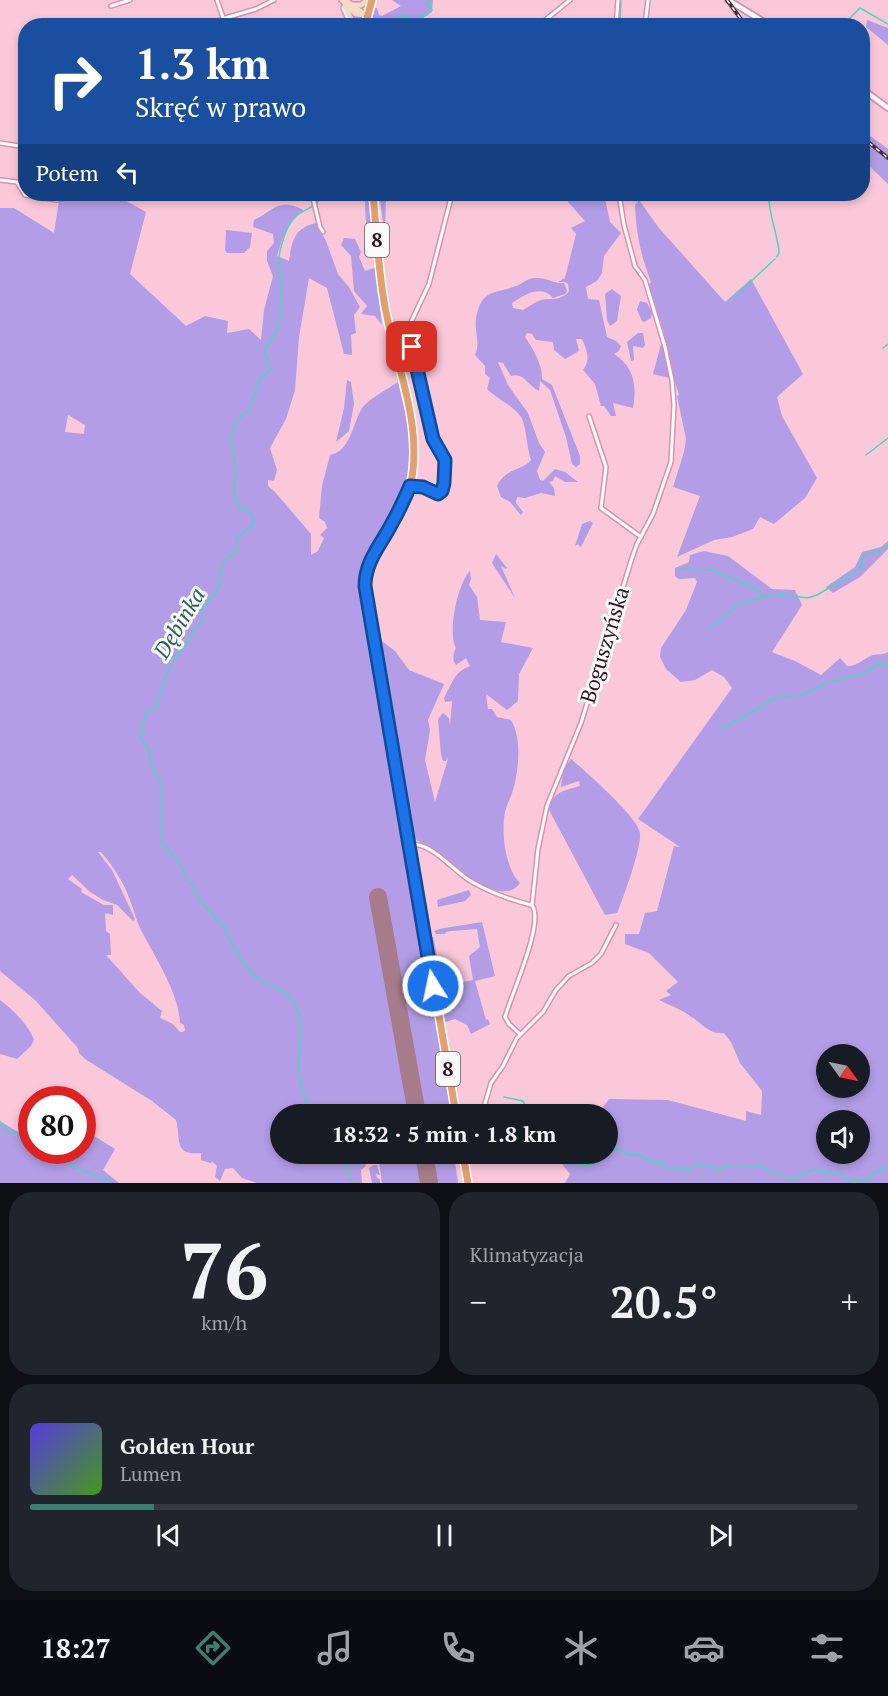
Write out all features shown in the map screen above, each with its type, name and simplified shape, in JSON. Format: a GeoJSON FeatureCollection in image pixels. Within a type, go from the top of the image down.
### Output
{"type":"FeatureCollection","features":[{"type":"Feature","properties":{"kind":"highway"},"geometry":{"type":"LineString","coordinates":[[365,18],[369,0]]}},
{"type":"Feature","properties":{"kind":"highway","name":"8"},"geometry":{"type":"LineString","coordinates":[[374,201],[382,292],[413,423],[414,464],[410,486],[392,524],[372,556],[365,581],[368,610],[454,1104]]}},
{"type":"Feature","properties":{"kind":"highway"},"geometry":{"type":"LineString","coordinates":[[465,1164],[468,1183]]}},
{"type":"Feature","properties":{"kind":"main road"},"geometry":{"type":"LineString","coordinates":[[343,2],[361,5],[369,0]]}},
{"type":"Feature","properties":{"kind":"main road"},"geometry":{"type":"LineString","coordinates":[[343,2],[356,14],[366,15]]}},
{"type":"Feature","properties":{"kind":"main road"},"geometry":{"type":"LineString","coordinates":[[343,2],[349,18]]}},
{"type":"Feature","properties":{"kind":"main road"},"geometry":{"type":"LineString","coordinates":[[353,5],[366,15]]}},
{"type":"Feature","properties":{"kind":"street"},"geometry":{"type":"LineString","coordinates":[[111,6],[130,0]]}},
{"type":"Feature","properties":{"kind":"street"},"geometry":{"type":"LineString","coordinates":[[217,0],[225,18]]}},
{"type":"Feature","properties":{"kind":"street"},"geometry":{"type":"LineString","coordinates":[[228,18],[256,9],[274,0]]}},
{"type":"Feature","properties":{"kind":"street"},"geometry":{"type":"LineString","coordinates":[[548,18],[570,0]]}},
{"type":"Feature","properties":{"kind":"street"},"geometry":{"type":"LineString","coordinates":[[617,18],[618,0]]}},
{"type":"Feature","properties":{"kind":"street"},"geometry":{"type":"LineString","coordinates":[[646,18],[648,0]]}},
{"type":"Feature","properties":{"kind":"street"},"geometry":{"type":"LineString","coordinates":[[728,0],[758,18]]}},
{"type":"Feature","properties":{"kind":"street"},"geometry":{"type":"LineString","coordinates":[[870,95],[888,108]]}},
{"type":"Feature","properties":{"kind":"street"},"geometry":{"type":"LineString","coordinates":[[0,143],[18,146]]}},
{"type":"Feature","properties":{"kind":"street"},"geometry":{"type":"LineString","coordinates":[[0,180],[18,183]]}},
{"type":"Feature","properties":{"kind":"street"},"geometry":{"type":"LineString","coordinates":[[314,201],[323,231]]}},
{"type":"Feature","properties":{"kind":"street"},"geometry":{"type":"LineString","coordinates":[[410,486],[423,487],[438,494],[444,483],[443,456],[433,439],[412,349],[406,333],[429,284],[450,201]]}},
{"type":"Feature","properties":{"kind":"street","name":"Boguszyńska"},"geometry":{"type":"LineString","coordinates":[[520,1034],[508,1024],[505,1017],[531,942],[536,913],[532,905],[538,849],[545,813],[581,723],[632,558],[653,514],[671,462],[674,395],[663,337],[645,280],[635,266],[625,232],[620,201]]}},
{"type":"Feature","properties":{"kind":"street"},"geometry":{"type":"LineString","coordinates":[[390,333],[406,333]]}},
{"type":"Feature","properties":{"kind":"street"},"geometry":{"type":"LineString","coordinates":[[589,416],[606,467],[600,498],[601,508],[628,525],[641,537]]}},
{"type":"Feature","properties":{"kind":"street"},"geometry":{"type":"LineString","coordinates":[[409,844],[427,848],[472,883],[501,896],[532,905]]}},
{"type":"Feature","properties":{"kind":"street"},"geometry":{"type":"LineString","coordinates":[[485,1104],[491,1083],[520,1034],[543,1012],[556,990],[569,976],[592,963],[601,954],[616,925]]}},
{"type":"Feature","properties":{"kind":"shaded area"},"geometry":{"type":"Polygon","coordinates":[[[392,0],[433,0],[432,12],[424,18],[372,18],[375,8],[382,16],[401,6],[392,0]]]}},
{"type":"Feature","properties":{"kind":"shaded area"},"geometry":{"type":"Polygon","coordinates":[[[870,21],[888,28],[888,45],[870,30],[870,21]]]}},
{"type":"Feature","properties":{"kind":"shaded area"},"geometry":{"type":"Polygon","coordinates":[[[870,136],[888,149],[888,184],[870,167],[870,136]]]}},
{"type":"Feature","properties":{"kind":"shaded area"},"geometry":{"type":"Polygon","coordinates":[[[59,201],[126,201],[146,212],[130,274],[186,326],[205,316],[228,321],[227,333],[249,329],[261,340],[264,310],[273,276],[267,261],[267,251],[274,243],[273,234],[253,227],[254,220],[283,205],[304,210],[290,224],[277,256],[289,261],[295,236],[303,228],[316,223],[326,241],[338,274],[349,287],[360,307],[354,315],[356,333],[351,335],[352,355],[344,354],[327,288],[309,278],[299,337],[295,390],[286,419],[270,448],[277,470],[274,481],[268,480],[268,486],[311,534],[311,555],[318,551],[324,538],[320,535],[327,528],[325,522],[319,518],[322,486],[330,455],[342,449],[364,406],[398,382],[410,433],[408,480],[365,563],[361,582],[361,601],[382,703],[409,873],[452,1104],[270,1104],[270,1164],[366,1164],[361,1170],[362,1183],[257,1183],[242,1178],[233,1168],[225,1169],[220,1181],[215,1177],[217,1166],[213,1162],[201,1160],[201,1153],[186,1152],[182,1149],[176,1120],[152,1101],[85,1059],[35,1000],[0,971],[0,208],[14,208],[54,233],[59,201]],[[68,415],[65,432],[84,434],[85,425],[68,415]],[[98,852],[112,870],[135,919],[133,921],[117,905],[90,892],[72,875],[68,879],[82,889],[81,892],[104,905],[113,905],[113,915],[105,913],[106,931],[110,934],[111,955],[106,955],[140,993],[162,1011],[160,1018],[183,1032],[184,1025],[180,1023],[179,1011],[171,988],[139,926],[125,887],[101,852],[98,852]]]}},
{"type":"Feature","properties":{"kind":"shaded area"},"geometry":{"type":"Polygon","coordinates":[[[365,201],[370,201],[375,249],[372,248],[370,241],[365,201]]]}},
{"type":"Feature","properties":{"kind":"shaded area"},"geometry":{"type":"Polygon","coordinates":[[[380,201],[386,201],[385,235],[380,201]]]}},
{"type":"Feature","properties":{"kind":"shaded area"},"geometry":{"type":"Polygon","coordinates":[[[606,201],[610,222],[621,233],[604,256],[602,273],[597,281],[586,287],[588,299],[599,300],[607,337],[621,346],[614,354],[630,371],[635,392],[633,408],[613,403],[616,416],[611,416],[604,406],[601,406],[595,384],[583,370],[588,359],[582,339],[576,339],[579,351],[565,359],[554,350],[553,342],[536,340],[532,334],[527,333],[525,337],[539,363],[542,379],[552,385],[580,456],[580,464],[576,467],[572,464],[566,437],[550,390],[540,381],[539,391],[535,389],[523,378],[511,376],[503,363],[498,362],[508,385],[528,413],[539,443],[545,452],[537,471],[540,480],[543,481],[555,469],[565,472],[578,482],[565,482],[555,476],[553,481],[549,482],[554,488],[555,496],[541,493],[525,498],[517,497],[516,503],[523,512],[521,515],[510,502],[501,497],[497,486],[504,476],[531,460],[524,425],[518,413],[487,389],[490,378],[485,374],[485,366],[475,355],[476,318],[481,302],[489,294],[516,286],[531,278],[564,283],[567,291],[553,298],[543,292],[533,292],[512,303],[513,308],[523,310],[541,300],[556,298],[563,296],[569,291],[568,284],[565,282],[558,282],[565,278],[576,234],[571,228],[585,221],[568,202],[606,201]]]}},
{"type":"Feature","properties":{"kind":"shaded area"},"geometry":{"type":"Polygon","coordinates":[[[640,201],[659,228],[725,302],[751,279],[803,374],[777,397],[782,416],[817,478],[805,498],[774,524],[760,517],[753,529],[732,537],[714,540],[677,557],[700,496],[673,487],[686,439],[674,379],[653,374],[664,333],[648,285],[651,282],[640,244],[635,205],[640,201]]]}},
{"type":"Feature","properties":{"kind":"shaded area"},"geometry":{"type":"Polygon","coordinates":[[[226,230],[252,233],[250,247],[244,253],[227,253],[225,250],[226,230]]]}},
{"type":"Feature","properties":{"kind":"shaded area"},"geometry":{"type":"Polygon","coordinates":[[[344,238],[355,239],[361,252],[359,257],[365,271],[377,267],[382,325],[375,316],[361,314],[367,306],[354,291],[351,256],[341,245],[344,238]]]}},
{"type":"Feature","properties":{"kind":"shaded area"},"geometry":{"type":"Polygon","coordinates":[[[612,289],[621,296],[617,321],[610,326],[607,320],[605,294],[612,289]]]}},
{"type":"Feature","properties":{"kind":"shaded area"},"geometry":{"type":"Polygon","coordinates":[[[640,301],[647,303],[652,312],[651,318],[644,322],[637,310],[640,301]]]}},
{"type":"Feature","properties":{"kind":"shaded area"},"geometry":{"type":"Polygon","coordinates":[[[638,333],[643,333],[645,345],[643,348],[633,346],[634,360],[631,361],[627,342],[638,333]]]}},
{"type":"Feature","properties":{"kind":"shaded area"},"geometry":{"type":"Polygon","coordinates":[[[347,380],[351,382],[354,404],[349,431],[336,442],[344,408],[347,380]]]}},
{"type":"Feature","properties":{"kind":"shaded area"},"geometry":{"type":"Polygon","coordinates":[[[590,521],[593,523],[581,547],[578,544],[575,546],[582,524],[590,521]]]}},
{"type":"Feature","properties":{"kind":"shaded area"},"geometry":{"type":"Polygon","coordinates":[[[888,541],[888,549],[860,577],[833,593],[826,587],[855,567],[862,552],[881,547],[888,541]]]}},
{"type":"Feature","properties":{"kind":"shaded area"},"geometry":{"type":"Polygon","coordinates":[[[704,551],[728,556],[772,589],[795,590],[802,605],[772,652],[821,675],[840,658],[847,666],[851,666],[870,656],[888,652],[888,1183],[565,1183],[570,1174],[562,1164],[618,1164],[618,1104],[605,1104],[609,1099],[668,1100],[746,1121],[746,1111],[761,1115],[762,1091],[740,1063],[731,1042],[724,1033],[710,1030],[683,1011],[659,1000],[671,995],[666,991],[678,982],[649,953],[625,944],[625,934],[639,934],[645,913],[657,911],[674,846],[680,847],[638,819],[732,688],[724,677],[712,670],[695,680],[681,682],[666,669],[660,657],[661,648],[686,610],[697,582],[695,578],[679,579],[675,576],[675,568],[689,562],[690,555],[704,551]]]}},
{"type":"Feature","properties":{"kind":"shaded area"},"geometry":{"type":"Polygon","coordinates":[[[496,554],[507,568],[501,566],[515,598],[492,563],[496,554]]]}},
{"type":"Feature","properties":{"kind":"shaded area"},"geometry":{"type":"Polygon","coordinates":[[[470,571],[469,585],[477,597],[480,620],[506,622],[501,642],[533,648],[519,674],[518,701],[507,710],[486,694],[488,709],[492,709],[497,717],[511,720],[517,736],[517,773],[505,812],[504,830],[505,850],[511,869],[520,883],[512,890],[501,891],[476,882],[414,838],[379,643],[379,639],[395,651],[409,670],[444,684],[428,720],[430,730],[425,760],[435,802],[448,757],[446,761],[443,761],[438,719],[443,713],[449,718],[450,726],[452,701],[445,702],[444,698],[457,675],[470,666],[466,658],[456,665],[455,663],[453,620],[461,586],[470,571]]]}},
{"type":"Feature","properties":{"kind":"shaded area"},"geometry":{"type":"Polygon","coordinates":[[[571,759],[621,806],[631,817],[640,833],[635,860],[617,913],[605,915],[548,808],[556,795],[580,786],[579,781],[561,787],[564,772],[571,759]]]}},
{"type":"Feature","properties":{"kind":"shaded area"},"geometry":{"type":"Polygon","coordinates":[[[469,890],[471,895],[465,901],[438,907],[437,900],[469,890]]]}},
{"type":"Feature","properties":{"kind":"shaded area"},"geometry":{"type":"Polygon","coordinates":[[[482,922],[495,976],[475,981],[486,1020],[488,1019],[490,1024],[471,1034],[467,1025],[455,1019],[443,1023],[439,993],[446,979],[451,984],[473,980],[469,956],[480,947],[477,929],[451,931],[445,934],[436,934],[434,931],[482,922]]]}},
{"type":"Feature","properties":{"kind":"shaded area"},"geometry":{"type":"Polygon","coordinates":[[[428,936],[433,937],[434,940],[441,978],[438,982],[435,982],[428,936]]]}},
{"type":"Feature","properties":{"kind":"shaded area"},"geometry":{"type":"Polygon","coordinates":[[[0,1000],[20,1018],[34,1040],[17,1059],[0,1054],[0,1000]]]}},
{"type":"Feature","properties":{"kind":"shaded area"},"geometry":{"type":"Polygon","coordinates":[[[0,1121],[18,1132],[18,1164],[96,1164],[96,1137],[115,1149],[103,1170],[119,1183],[0,1183],[0,1121]]]}},
{"type":"Feature","properties":{"kind":"shaded area"},"geometry":{"type":"Polygon","coordinates":[[[379,1164],[455,1164],[458,1183],[382,1183],[379,1164]]]}},
{"type":"Feature","properties":{"kind":"shaded area"},"geometry":{"type":"Polygon","coordinates":[[[377,1165],[380,1175],[376,1174],[380,1183],[372,1183],[369,1168],[377,1165]]]}},
{"type":"Feature","properties":{"kind":"waterway","name":"Dębinka"},"geometry":{"type":"LineString","coordinates":[[419,18],[432,10],[427,4],[430,0]]}},
{"type":"Feature","properties":{"kind":"waterway"},"geometry":{"type":"LineString","coordinates":[[620,18],[621,0]]}},
{"type":"Feature","properties":{"kind":"waterway"},"geometry":{"type":"LineString","coordinates":[[850,18],[860,8],[888,24]]}},
{"type":"Feature","properties":{"kind":"waterway","name":"Dębinka"},"geometry":{"type":"LineString","coordinates":[[399,18],[403,15],[409,18]]}},
{"type":"Feature","properties":{"kind":"waterway"},"geometry":{"type":"LineString","coordinates":[[769,201],[779,253],[777,257]]}},
{"type":"Feature","properties":{"kind":"waterway","name":"Dębinka"},"geometry":{"type":"LineString","coordinates":[[307,1104],[299,1071],[300,1025],[296,1007],[289,995],[262,981],[246,967],[221,923],[202,904],[194,886],[188,882],[180,863],[161,842],[161,784],[150,760],[150,752],[140,737],[146,713],[157,707],[168,671],[203,621],[201,608],[217,591],[225,560],[237,551],[236,541],[240,535],[253,525],[253,517],[249,511],[239,508],[234,490],[236,467],[231,437],[238,420],[249,410],[259,381],[271,370],[264,351],[277,330],[280,319],[282,275],[279,263],[284,236],[296,216],[313,206]]}},
{"type":"Feature","properties":{"kind":"waterway"},"geometry":{"type":"LineString","coordinates":[[733,298],[775,259]]}},
{"type":"Feature","properties":{"kind":"waterway"},"geometry":{"type":"LineString","coordinates":[[883,348],[888,344]]}},
{"type":"Feature","properties":{"kind":"waterway"},"geometry":{"type":"LineString","coordinates":[[866,455],[888,438]]}},
{"type":"Feature","properties":{"kind":"waterway"},"geometry":{"type":"LineString","coordinates":[[708,630],[738,605],[759,598],[782,594],[807,598],[817,595],[854,573],[861,567],[864,555],[888,545]]}},
{"type":"Feature","properties":{"kind":"waterway"},"geometry":{"type":"LineString","coordinates":[[679,569],[712,570],[759,590],[763,596]]}},
{"type":"Feature","properties":{"kind":"waterway"},"geometry":{"type":"LineString","coordinates":[[831,682],[864,673],[877,665],[888,664]]}},
{"type":"Feature","properties":{"kind":"waterway"},"geometry":{"type":"LineString","coordinates":[[719,730],[774,698],[801,695],[825,684]]}},
{"type":"Feature","properties":{"kind":"waterway"},"geometry":{"type":"LineString","coordinates":[[504,1097],[523,1101],[525,1104]]}},
{"type":"Feature","properties":{"kind":"waterway"},"geometry":{"type":"LineString","coordinates":[[0,1122],[8,1132],[18,1134]]}},
{"type":"Feature","properties":{"kind":"waterway"},"geometry":{"type":"LineString","coordinates":[[618,1150],[629,1155],[640,1155],[652,1163],[662,1162],[667,1169],[684,1167],[689,1170],[700,1165],[707,1165],[718,1170],[725,1166],[756,1166],[789,1179],[797,1178],[812,1170],[819,1170],[823,1173],[836,1172],[855,1183],[857,1179],[867,1182],[873,1174],[888,1166]]}},
{"type":"Feature","properties":{"kind":"waterway"},"geometry":{"type":"LineString","coordinates":[[72,1164],[94,1176],[108,1180],[110,1183]]}},
{"type":"Feature","properties":{"kind":"waterway","name":"Dębinka"},"geometry":{"type":"LineString","coordinates":[[344,1164],[353,1183]]}},
{"type":"Feature","properties":{"kind":"waterway"},"geometry":{"type":"LineString","coordinates":[[579,1164],[592,1164]]}},
{"type":"Feature","properties":{"kind":"runway"},"geometry":{"type":"LineString","coordinates":[[378,897],[415,1104]]}},
{"type":"Feature","properties":{"kind":"runway"},"geometry":{"type":"LineString","coordinates":[[426,1164],[429,1183]]}},
{"type":"Feature","properties":{"kind":"railway"},"geometry":{"type":"LineString","coordinates":[[727,0],[740,18]]}},
{"type":"Feature","properties":{"kind":"railway"},"geometry":{"type":"LineString","coordinates":[[870,143],[888,158]]}},
{"type":"Feature","properties":{"kind":"route"},"geometry":{"type":"LineString","coordinates":[[412,347],[433,439],[445,460],[444,483],[442,491],[438,494],[423,487],[410,486],[392,524],[372,556],[366,572],[365,586],[433,986]]}}]}
